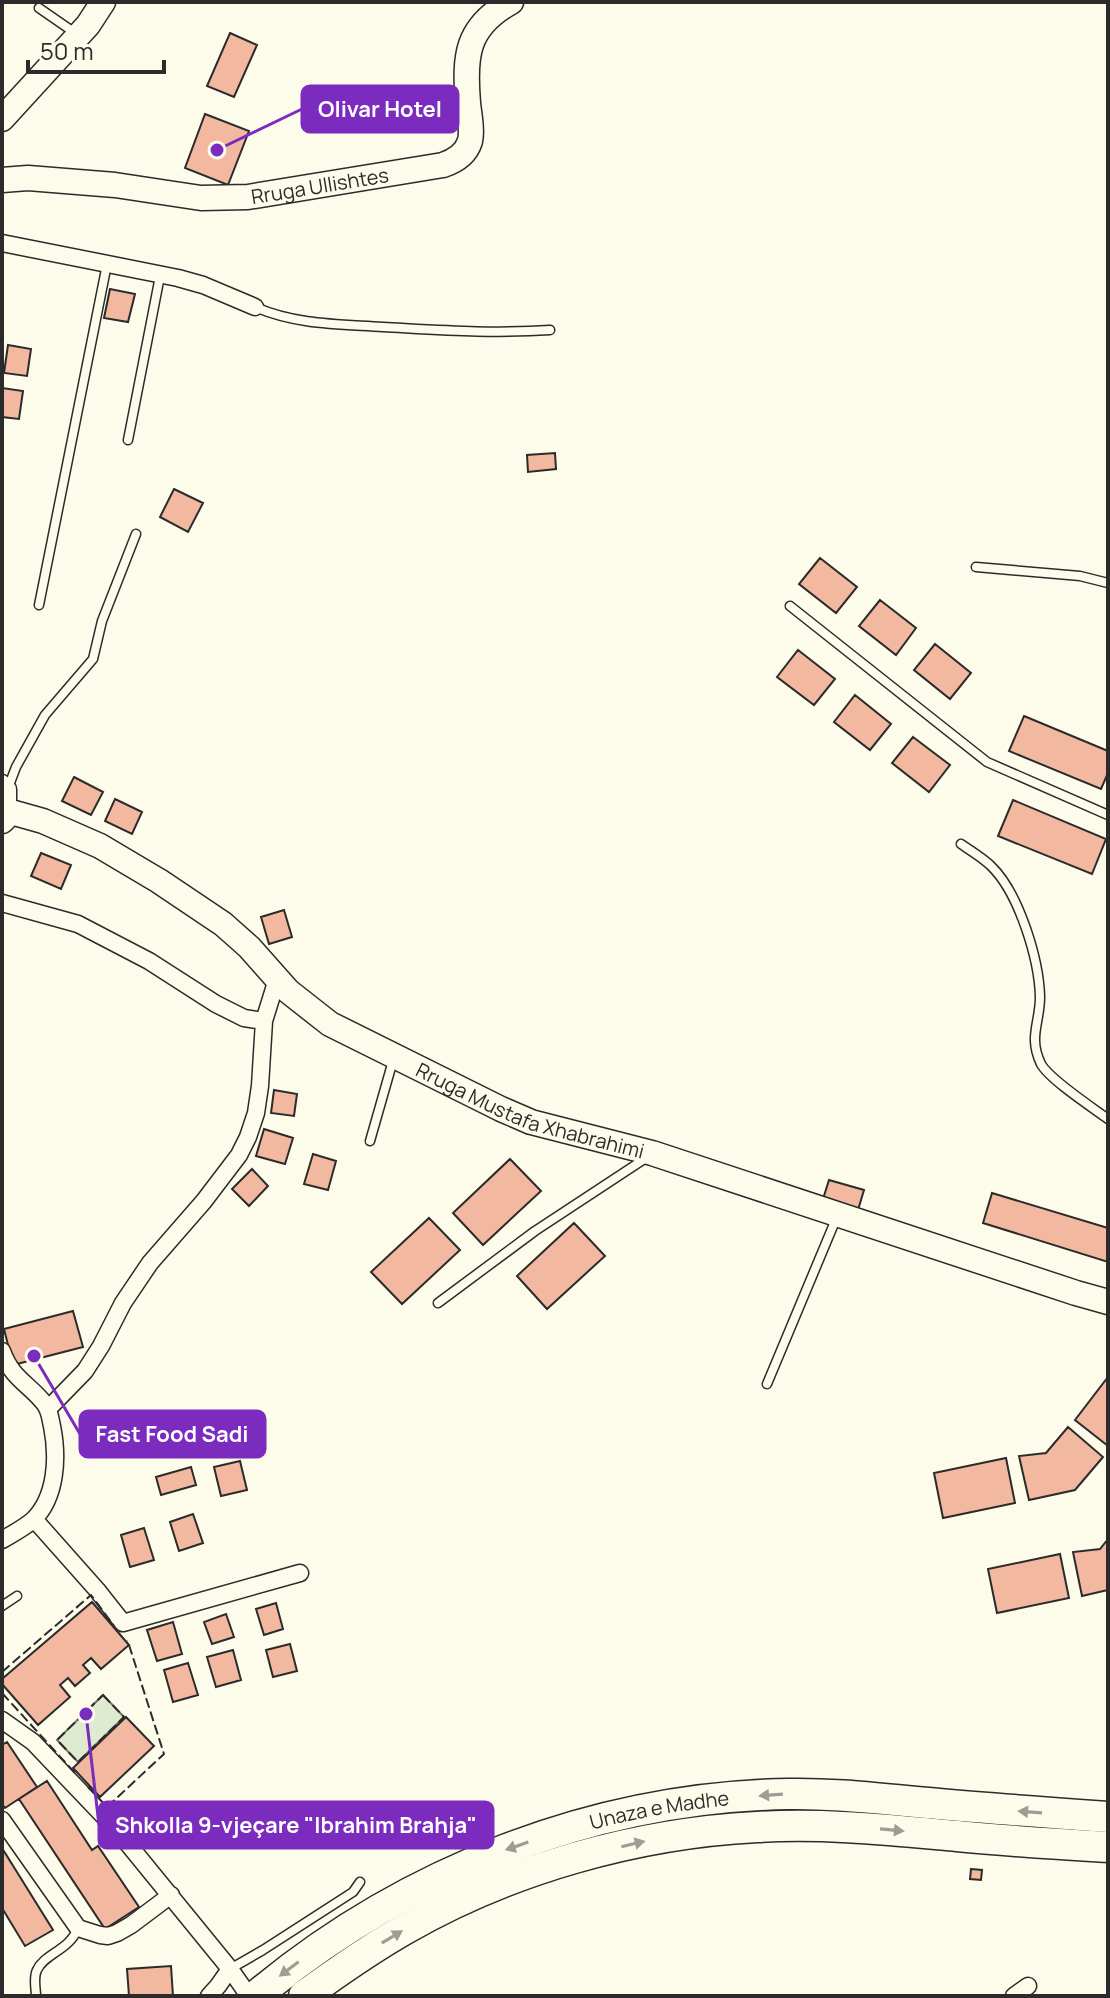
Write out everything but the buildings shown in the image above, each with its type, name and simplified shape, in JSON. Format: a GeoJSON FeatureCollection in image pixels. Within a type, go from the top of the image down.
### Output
{"type":"FeatureCollection","features":[{"type":"Feature","properties":{"kind":"highway","name":"Unaza e Madhe"},"geometry":{"type":"LineString","coordinates":[[241,1980],[284,1973],[337,1935],[390,1903],[506,1849],[629,1813],[692,1803],[789,1794],[865,1797],[1108,1817]]}},
{"type":"Feature","properties":{"kind":"highway","name":"Unaza e Madhe"},"geometry":{"type":"LineString","coordinates":[[304,1996],[349,1963],[466,1899],[528,1873],[642,1842],[700,1832],[807,1826],[1108,1847]]}},
{"type":"Feature","properties":{"kind":"street"},"geometry":{"type":"LineString","coordinates":[[2,119],[78,35],[103,2]]}},
{"type":"Feature","properties":{"kind":"street","name":"Rruga Ullishtes"},"geometry":{"type":"LineString","coordinates":[[2,180],[28,178],[115,185],[201,198],[248,197],[455,161],[469,144],[471,132],[465,75],[469,45],[478,28],[493,12],[511,2]]}},
{"type":"Feature","properties":{"kind":"street"},"geometry":{"type":"LineString","coordinates":[[3,247],[178,278],[255,307]]}},
{"type":"Feature","properties":{"kind":"street","name":"Rruga Mustafa Xhabrahimi"},"geometry":{"type":"LineString","coordinates":[[6,801],[100,846],[223,924],[299,1001],[330,1024],[501,1109],[531,1122],[652,1153],[1108,1302]]}},
{"type":"Feature","properties":{"kind":"street"},"geometry":{"type":"LineString","coordinates":[[2,903],[78,924],[149,961],[216,1004],[244,1018],[264,1021]]}},
{"type":"Feature","properties":{"kind":"street"},"geometry":{"type":"LineString","coordinates":[[48,1409],[85,1371],[123,1303],[150,1263],[239,1155],[256,1113],[264,1021],[277,979]]}},
{"type":"Feature","properties":{"kind":"street"},"geometry":{"type":"LineString","coordinates":[[2,1351],[7,1365],[19,1381],[48,1409],[56,1450],[54,1478],[48,1497],[34,1519],[2,1540]]}},
{"type":"Feature","properties":{"kind":"street"},"geometry":{"type":"LineString","coordinates":[[34,1519],[123,1623],[300,1573]]}},
{"type":"Feature","properties":{"kind":"street"},"geometry":{"type":"LineString","coordinates":[[2,1720],[33,1742],[115,1828],[241,1980],[249,1996]]}},
{"type":"Feature","properties":{"kind":"street"},"geometry":{"type":"LineString","coordinates":[[2,1820],[78,1928],[100,1935],[117,1933],[171,1895]]}},
{"type":"Feature","properties":{"kind":"street"},"geometry":{"type":"LineString","coordinates":[[209,1996],[218,1986],[241,1980]]}},
{"type":"Feature","properties":{"kind":"street"},"geometry":{"type":"LineString","coordinates":[[1014,1996],[1028,1986]]}},
{"type":"Feature","properties":{"kind":"lane"},"geometry":{"type":"LineString","coordinates":[[39,8],[78,35]]}},
{"type":"Feature","properties":{"kind":"lane"},"geometry":{"type":"LineString","coordinates":[[39,605],[107,263]]}},
{"type":"Feature","properties":{"kind":"lane"},"geometry":{"type":"LineString","coordinates":[[128,440],[160,276]]}},
{"type":"Feature","properties":{"kind":"lane"},"geometry":{"type":"LineString","coordinates":[[255,307],[274,315],[315,323],[465,333],[550,330]]}},
{"type":"Feature","properties":{"kind":"lane"},"geometry":{"type":"LineString","coordinates":[[6,801],[16,767],[45,715],[93,659],[102,621],[136,534]]}},
{"type":"Feature","properties":{"kind":"lane"},"geometry":{"type":"LineString","coordinates":[[976,567],[1080,576],[1108,583]]}},
{"type":"Feature","properties":{"kind":"lane"},"geometry":{"type":"LineString","coordinates":[[790,606],[987,762],[1108,815]]}},
{"type":"Feature","properties":{"kind":"lane"},"geometry":{"type":"LineString","coordinates":[[961,844],[991,866],[1012,892],[1032,948],[1040,998],[1033,1039],[1042,1066],[1108,1119]]}},
{"type":"Feature","properties":{"kind":"lane"},"geometry":{"type":"LineString","coordinates":[[370,1141],[394,1056]]}},
{"type":"Feature","properties":{"kind":"lane"},"geometry":{"type":"LineString","coordinates":[[438,1303],[535,1231],[652,1153]]}},
{"type":"Feature","properties":{"kind":"lane"},"geometry":{"type":"LineString","coordinates":[[767,1384],[838,1214]]}},
{"type":"Feature","properties":{"kind":"lane"},"geometry":{"type":"LineString","coordinates":[[2,1606],[17,1596]]}},
{"type":"Feature","properties":{"kind":"lane"},"geometry":{"type":"LineString","coordinates":[[241,1980],[263,1950],[353,1892],[360,1882]]}},
{"type":"Feature","properties":{"kind":"lane"},"geometry":{"type":"LineString","coordinates":[[36,1996],[37,1969],[68,1944],[78,1928]]}},
{"type":"Feature","properties":{"kind":"green space"},"geometry":{"type":"Polygon","coordinates":[[[103,1695],[124,1717],[78,1762],[57,1740],[103,1695]]]}},
{"type":"Feature","properties":{"kind":"fence"},"geometry":{"type":"LineString","coordinates":[[2,1672],[91,1595],[114,1626]]}},
{"type":"Feature","properties":{"kind":"fence"},"geometry":{"type":"LineString","coordinates":[[88,1787],[107,1807],[164,1754],[127,1641]]}},
{"type":"Feature","properties":{"kind":"fence"},"geometry":{"type":"LineString","coordinates":[[2,1693],[75,1773]]}},
{"type":"Feature","properties":{"kind":"fence"},"geometry":{"type":"LineString","coordinates":[[103,1695],[124,1717],[78,1762],[57,1740],[103,1695]]}},
{"type":"Feature","properties":{"kind":"place","name":"Olivar Hotel"},"geometry":{"type":"Point","coordinates":[217,150]}},
{"type":"Feature","properties":{"kind":"place","name":"Fast Food Sadi"},"geometry":{"type":"Point","coordinates":[34,1356]}},
{"type":"Feature","properties":{"kind":"place","name":"Shkolla 9-vjeçare \"Ibrahim Brahja\""},"geometry":{"type":"Point","coordinates":[86,1714]}}]}
